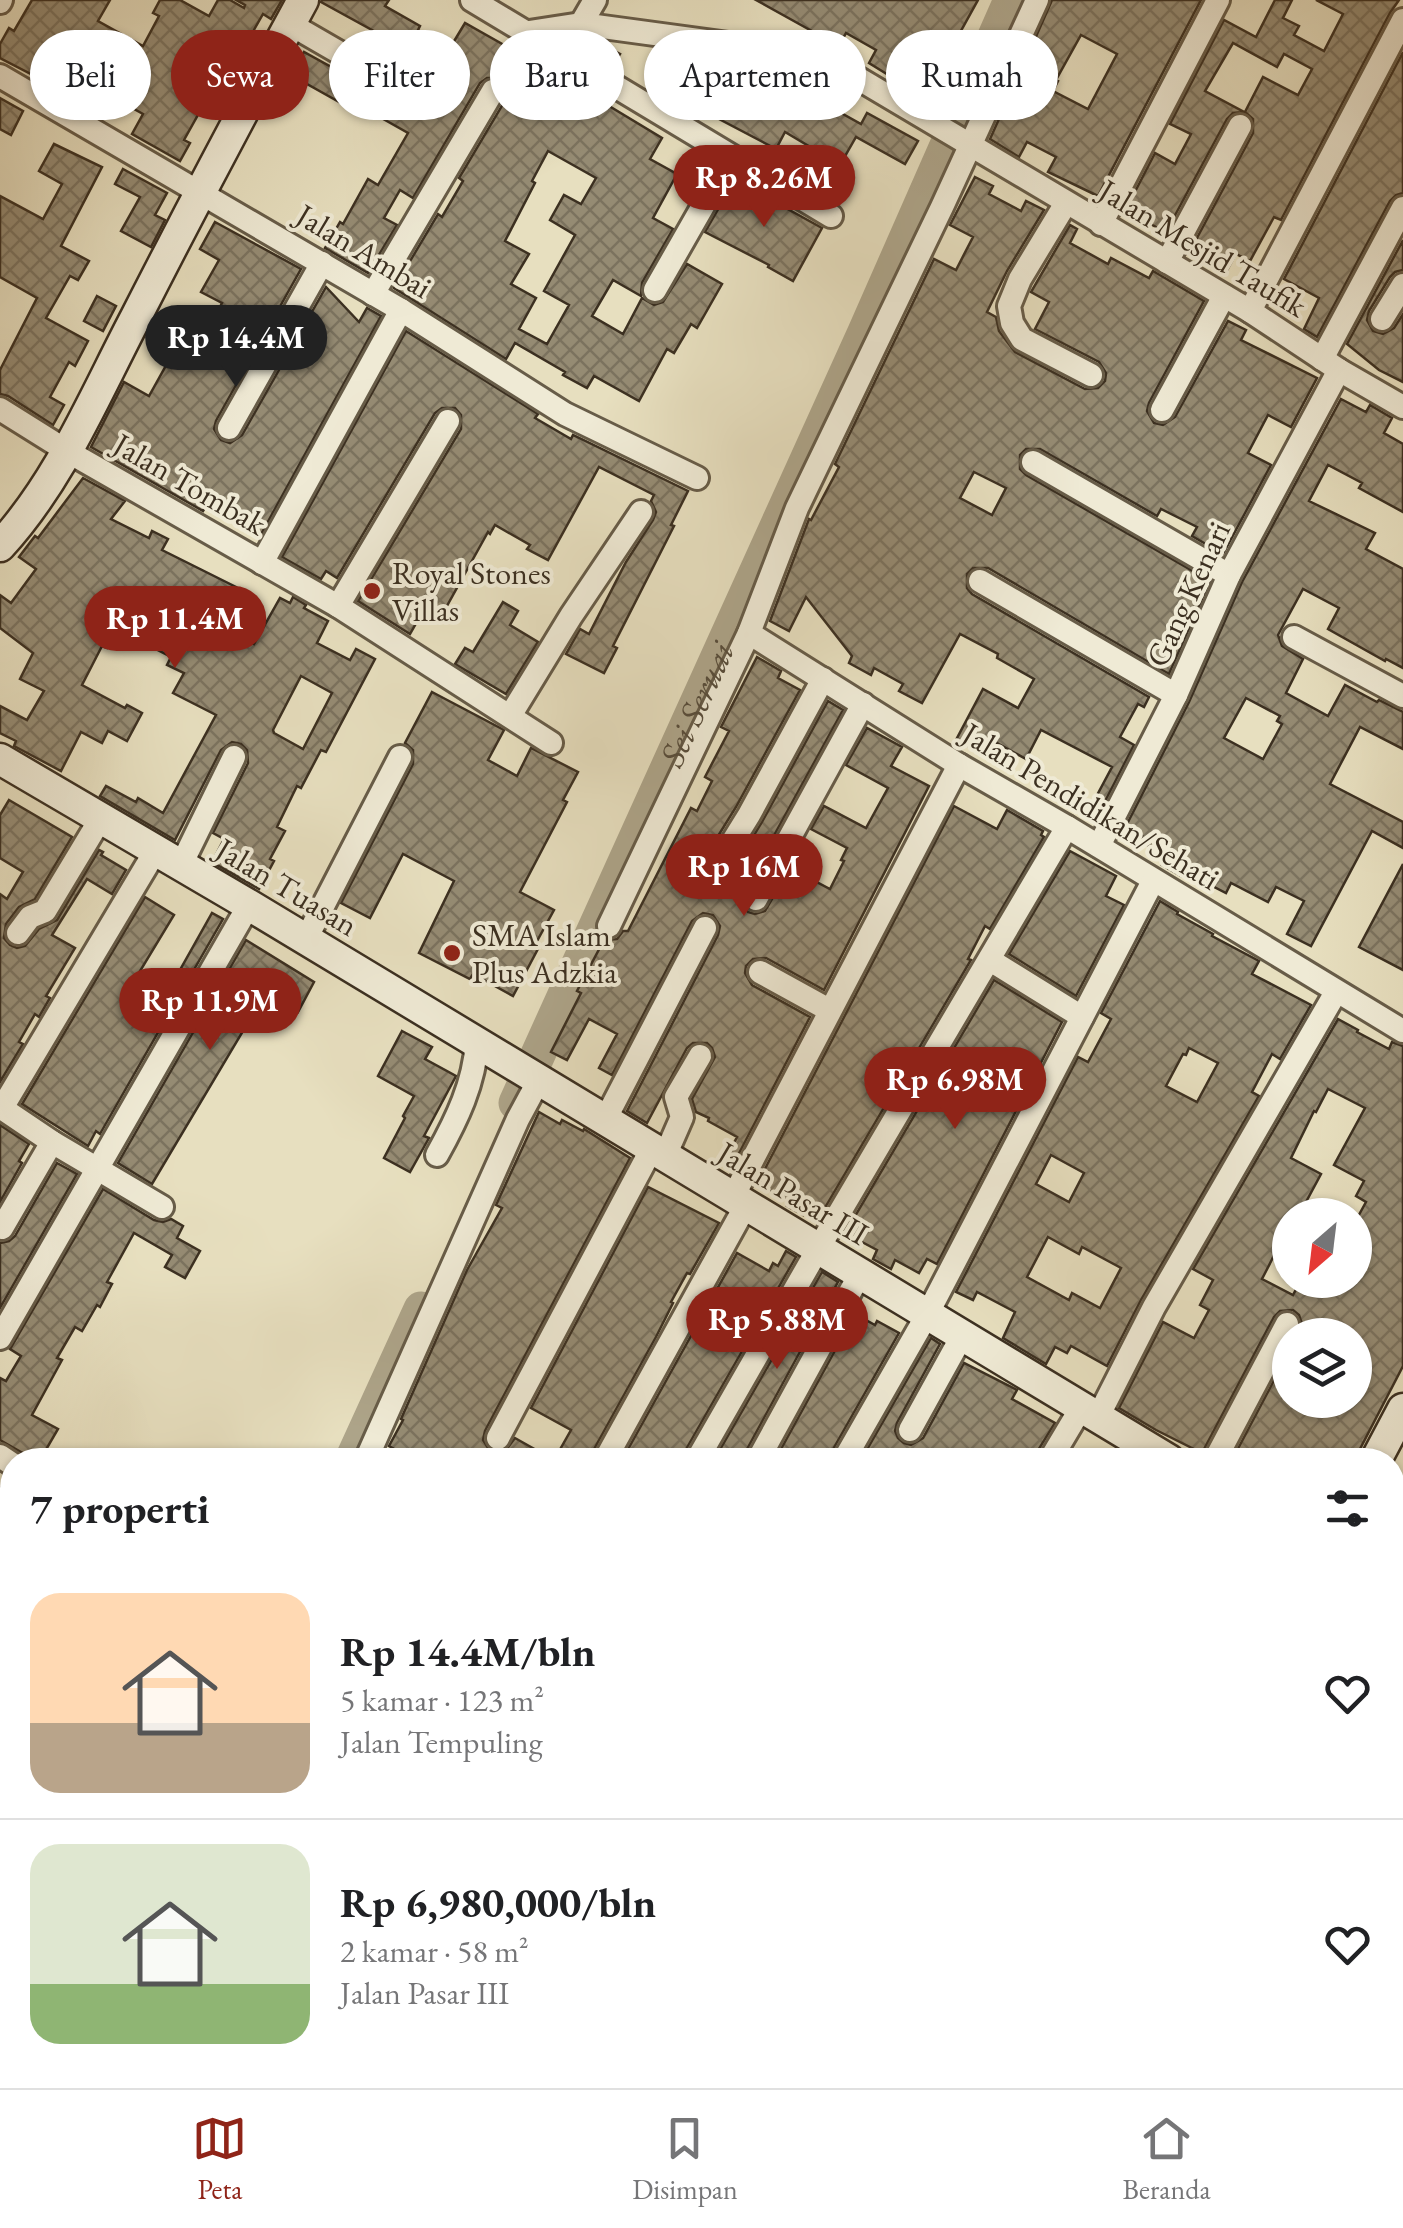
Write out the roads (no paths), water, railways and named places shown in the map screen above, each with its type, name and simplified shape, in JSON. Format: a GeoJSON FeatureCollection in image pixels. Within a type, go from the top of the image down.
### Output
{"type":"FeatureCollection","features":[{"type":"Feature","properties":{"kind":"street"},"geometry":{"type":"LineString","coordinates":[[581,24],[594,0]]}},
{"type":"Feature","properties":{"kind":"street"},"geometry":{"type":"LineString","coordinates":[[609,926],[748,633],[798,508],[964,142],[1037,0]]}},
{"type":"Feature","properties":{"kind":"street"},"geometry":{"type":"LineString","coordinates":[[1101,224],[1218,0]]}},
{"type":"Feature","properties":{"kind":"street"},"geometry":{"type":"LineString","coordinates":[[482,3],[526,30]]}},
{"type":"Feature","properties":{"kind":"street"},"geometry":{"type":"LineString","coordinates":[[0,546],[24,520],[67,451],[296,12],[329,36]]}},
{"type":"Feature","properties":{"kind":"street"},"geometry":{"type":"LineString","coordinates":[[1250,311],[1403,20]]}},
{"type":"Feature","properties":{"kind":"street","name":"Jalan Mesjid Taufik"},"geometry":{"type":"LineString","coordinates":[[542,30],[581,24],[802,54],[839,67],[1403,406]]}},
{"type":"Feature","properties":{"kind":"street","name":"Jalan Ambai"},"geometry":{"type":"LineString","coordinates":[[0,76],[401,310],[565,414],[696,478]]}},
{"type":"Feature","properties":{"kind":"street"},"geometry":{"type":"LineString","coordinates":[[624,90],[831,216]]}},
{"type":"Feature","properties":{"kind":"street"},"geometry":{"type":"LineString","coordinates":[[373,294],[490,98]]}},
{"type":"Feature","properties":{"kind":"street"},"geometry":{"type":"LineString","coordinates":[[1167,262],[1240,126]]}},
{"type":"Feature","properties":{"kind":"street"},"geometry":{"type":"LineString","coordinates":[[655,290],[732,157]]}},
{"type":"Feature","properties":{"kind":"street"},"geometry":{"type":"LineString","coordinates":[[1066,203],[1020,279],[1009,306],[1012,323],[1022,339],[1092,375]]}},
{"type":"Feature","properties":{"kind":"street","name":"Gang Kenari"},"geometry":{"type":"LineString","coordinates":[[1099,846],[1176,695],[1403,208]]}},
{"type":"Feature","properties":{"kind":"street"},"geometry":{"type":"LineString","coordinates":[[229,428],[322,263]]}},
{"type":"Feature","properties":{"kind":"street"},"geometry":{"type":"LineString","coordinates":[[1382,319],[1403,285]]}},
{"type":"Feature","properties":{"kind":"street"},"geometry":{"type":"LineString","coordinates":[[1162,410],[1224,296]]}},
{"type":"Feature","properties":{"kind":"street"},"geometry":{"type":"LineString","coordinates":[[262,563],[401,310]]}},
{"type":"Feature","properties":{"kind":"street","name":"Jalan Tombak"},"geometry":{"type":"LineString","coordinates":[[0,410],[338,606],[552,743]]}},
{"type":"Feature","properties":{"kind":"street"},"geometry":{"type":"LineString","coordinates":[[338,606],[448,421]]}},
{"type":"Feature","properties":{"kind":"street"},"geometry":{"type":"LineString","coordinates":[[1033,462],[1229,576]]}},
{"type":"Feature","properties":{"kind":"street"},"geometry":{"type":"LineString","coordinates":[[510,716],[641,512]]}},
{"type":"Feature","properties":{"kind":"street"},"geometry":{"type":"LineString","coordinates":[[980,580],[1176,695]]}},
{"type":"Feature","properties":{"kind":"street","name":"Jalan Pendidikan/Sehati"},"geometry":{"type":"LineString","coordinates":[[748,633],[959,765],[1403,1031]]}},
{"type":"Feature","properties":{"kind":"street"},"geometry":{"type":"LineString","coordinates":[[1294,637],[1403,696]]}},
{"type":"Feature","properties":{"kind":"street"},"geometry":{"type":"LineString","coordinates":[[710,878],[822,679]]}},
{"type":"Feature","properties":{"kind":"street"},"geometry":{"type":"LineString","coordinates":[[756,899],[862,704]]}},
{"type":"Feature","properties":{"kind":"street"},"geometry":{"type":"LineString","coordinates":[[162,1206],[52,1142],[1,1107],[234,757]]}},
{"type":"Feature","properties":{"kind":"street"},"geometry":{"type":"LineString","coordinates":[[306,939],[400,757]]}},
{"type":"Feature","properties":{"kind":"street","name":"Jalan Tuasan"},"geometry":{"type":"LineString","coordinates":[[1,764],[101,818],[537,1079]]}},
{"type":"Feature","properties":{"kind":"street"},"geometry":{"type":"LineString","coordinates":[[611,1448],[739,1201],[829,1010],[959,765]]}},
{"type":"Feature","properties":{"kind":"street"},"geometry":{"type":"LineString","coordinates":[[18,933],[30,916],[44,912],[101,818]]}},
{"type":"Feature","properties":{"kind":"street"},"geometry":{"type":"LineString","coordinates":[[705,1448],[1067,827]]}},
{"type":"Feature","properties":{"kind":"street"},"geometry":{"type":"LineString","coordinates":[[851,1448],[927,1314],[1154,881]]}},
{"type":"Feature","properties":{"kind":"street"},"geometry":{"type":"LineString","coordinates":[[0,1338],[249,905]]}},
{"type":"Feature","properties":{"kind":"street"},"geometry":{"type":"LineString","coordinates":[[606,1120],[705,928]]}},
{"type":"Feature","properties":{"kind":"street"},"geometry":{"type":"LineString","coordinates":[[990,960],[1082,1017]]}},
{"type":"Feature","properties":{"kind":"street"},"geometry":{"type":"LineString","coordinates":[[760,972],[829,1010]]}},
{"type":"Feature","properties":{"kind":"street"},"geometry":{"type":"LineString","coordinates":[[1060,1448],[1089,1413],[1154,1306],[1336,992]]}},
{"type":"Feature","properties":{"kind":"street"},"geometry":{"type":"LineString","coordinates":[[437,1155],[487,1049]]}},
{"type":"Feature","properties":{"kind":"street"},"geometry":{"type":"LineString","coordinates":[[498,1438],[682,1117],[676,1097],[700,1056]]}},
{"type":"Feature","properties":{"kind":"street"},"geometry":{"type":"LineString","coordinates":[[371,1448],[537,1079]]}},
{"type":"Feature","properties":{"kind":"street","name":"Jalan Pasar III"},"geometry":{"type":"LineString","coordinates":[[537,1079],[1149,1448]]}},
{"type":"Feature","properties":{"kind":"street"},"geometry":{"type":"LineString","coordinates":[[2,1228],[52,1142]]}},
{"type":"Feature","properties":{"kind":"street"},"geometry":{"type":"LineString","coordinates":[[765,1448],[860,1274]]}},
{"type":"Feature","properties":{"kind":"street"},"geometry":{"type":"LineString","coordinates":[[910,1430],[962,1336]]}},
{"type":"Feature","properties":{"kind":"street"},"geometry":{"type":"LineString","coordinates":[[1221,1448],[1272,1352]]}},
{"type":"Feature","properties":{"kind":"street"},"geometry":{"type":"LineString","coordinates":[[1382,1448],[1403,1409]]}},
{"type":"Feature","properties":{"kind":"waterway","name":"Sei Seruai"},"geometry":{"type":"LineString","coordinates":[[516,1103],[1011,0]]}},
{"type":"Feature","properties":{"kind":"waterway","name":"Sei Seruai"},"geometry":{"type":"LineString","coordinates":[[357,1448],[421,1309]]}},
{"type":"Feature","properties":{"kind":"place","name":"Royal Stones Villas"},"geometry":{"type":"Point","coordinates":[372,591]}},
{"type":"Feature","properties":{"kind":"place","name":"SMA Islam Plus Adzkia"},"geometry":{"type":"Point","coordinates":[452,953]}}]}
